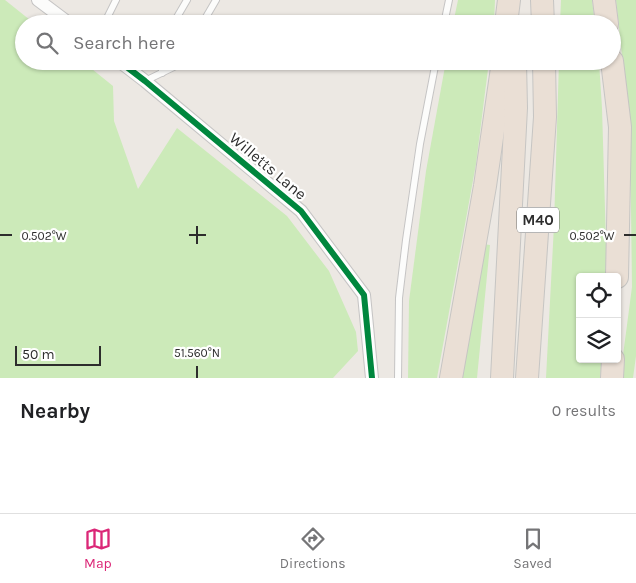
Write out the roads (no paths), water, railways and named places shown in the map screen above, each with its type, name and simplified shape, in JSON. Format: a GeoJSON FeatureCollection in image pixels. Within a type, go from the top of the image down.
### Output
{"type":"FeatureCollection","features":[{"type":"Feature","properties":{"kind":"highway"},"geometry":{"type":"LineString","coordinates":[[507,15],[509,0]]}},
{"type":"Feature","properties":{"kind":"highway"},"geometry":{"type":"LineString","coordinates":[[514,0],[514,15]]}},
{"type":"Feature","properties":{"kind":"highway"},"geometry":{"type":"LineString","coordinates":[[542,0],[543,15]]}},
{"type":"Feature","properties":{"kind":"highway"},"geometry":{"type":"LineString","coordinates":[[604,0],[606,15]]}},
{"type":"Feature","properties":{"kind":"highway"},"geometry":{"type":"LineString","coordinates":[[450,378],[482,203],[502,70]]}},
{"type":"Feature","properties":{"kind":"highway","name":"M40"},"geometry":{"type":"LineString","coordinates":[[502,378],[516,108],[515,70]]}},
{"type":"Feature","properties":{"kind":"highway","name":"M40"},"geometry":{"type":"LineString","coordinates":[[527,378],[545,117],[544,70]]}},
{"type":"Feature","properties":{"kind":"highway"},"geometry":{"type":"LineString","coordinates":[[613,70],[620,127],[617,273]]}},
{"type":"Feature","properties":{"kind":"highway"},"geometry":{"type":"LineString","coordinates":[[612,378],[613,363]]}},
{"type":"Feature","properties":{"kind":"street"},"geometry":{"type":"LineString","coordinates":[[38,0],[58,15]]}},
{"type":"Feature","properties":{"kind":"street","name":"Willetts Lane"},"geometry":{"type":"LineString","coordinates":[[131,70],[301,211],[364,295],[372,378]]}},
{"type":"Feature","properties":{"kind":"lane"},"geometry":{"type":"LineString","coordinates":[[108,15],[116,0]]}},
{"type":"Feature","properties":{"kind":"lane"},"geometry":{"type":"LineString","coordinates":[[178,15],[187,0]]}},
{"type":"Feature","properties":{"kind":"lane"},"geometry":{"type":"LineString","coordinates":[[207,15],[216,0]]}},
{"type":"Feature","properties":{"kind":"lane"},"geometry":{"type":"LineString","coordinates":[[446,15],[449,0]]}},
{"type":"Feature","properties":{"kind":"lane"},"geometry":{"type":"LineString","coordinates":[[145,80],[168,70]]}},
{"type":"Feature","properties":{"kind":"lane"},"geometry":{"type":"LineString","coordinates":[[398,378],[399,298],[420,144],[434,70]]}}]}
